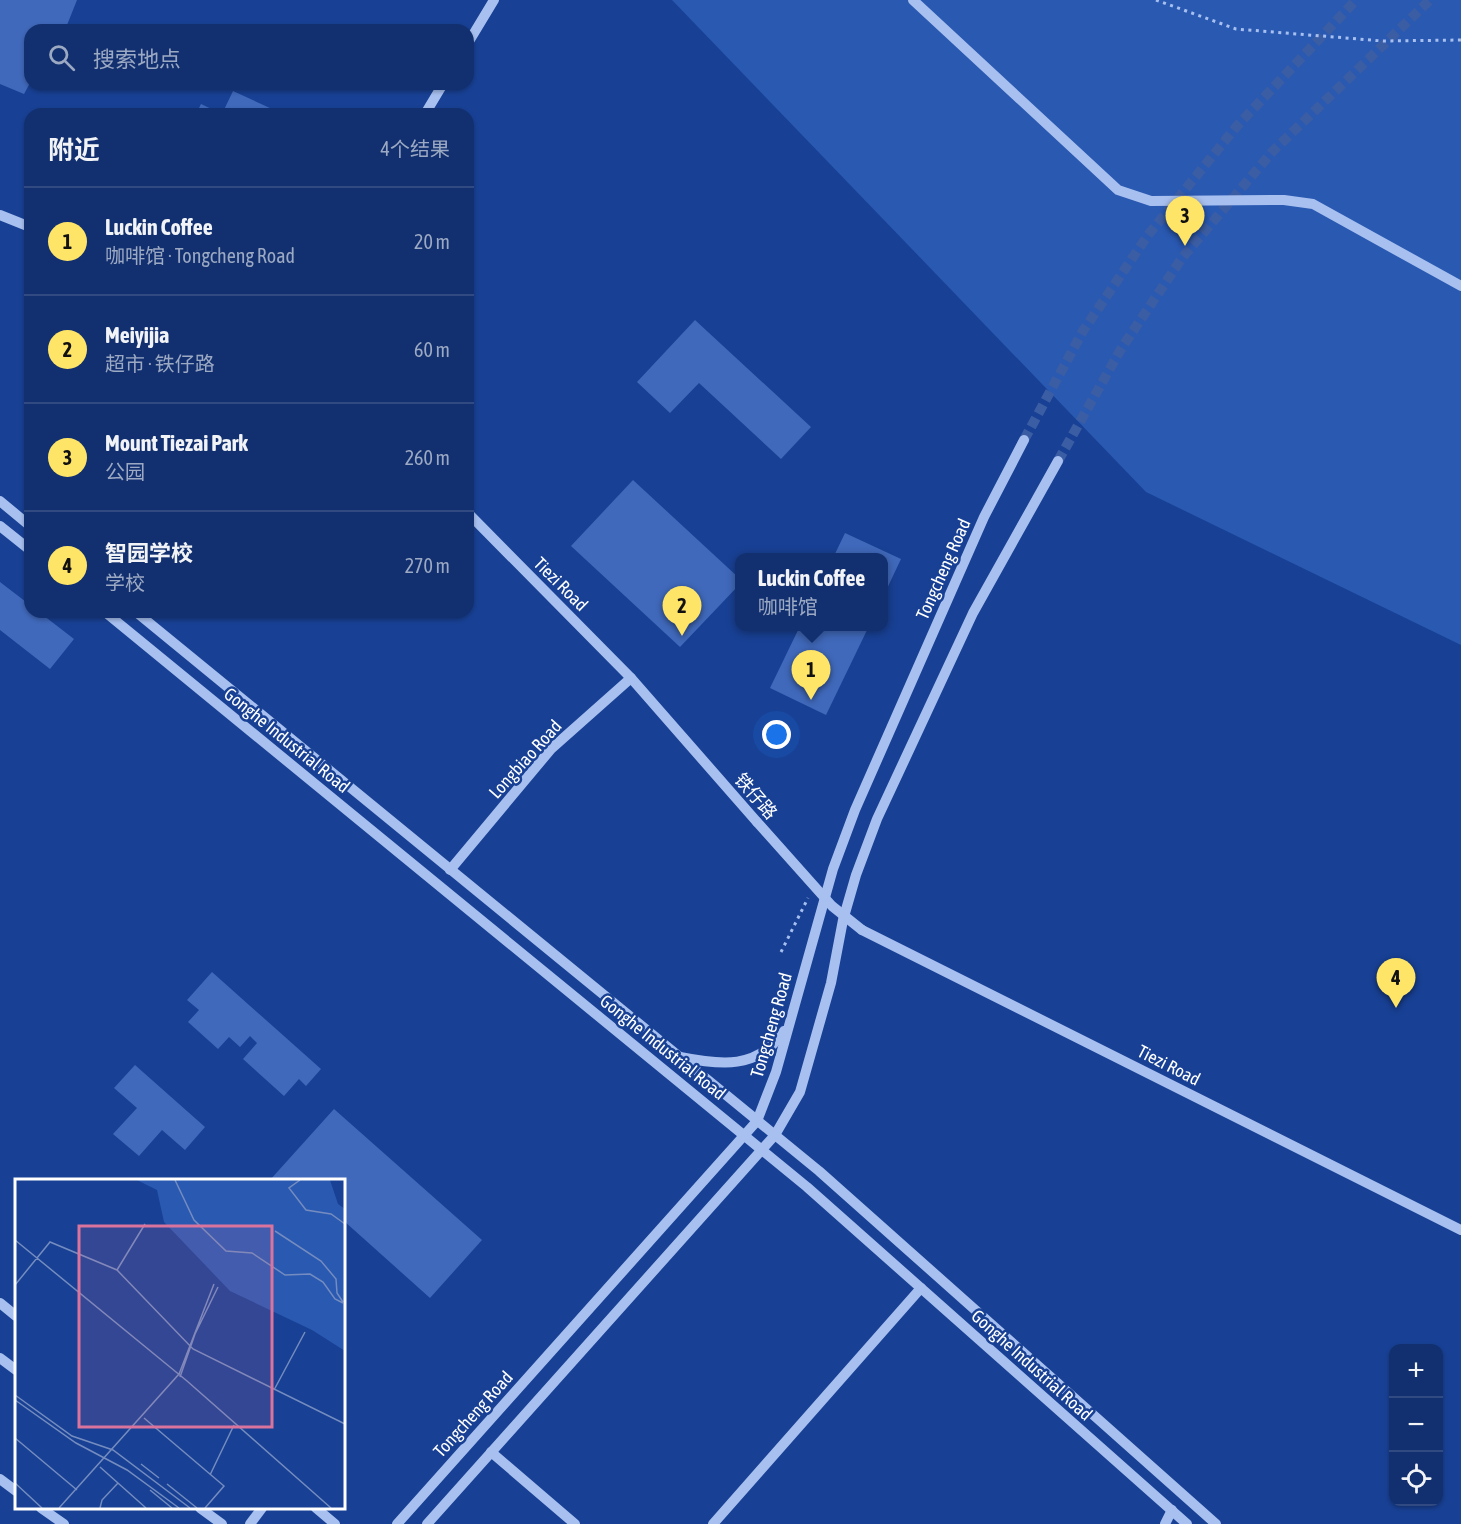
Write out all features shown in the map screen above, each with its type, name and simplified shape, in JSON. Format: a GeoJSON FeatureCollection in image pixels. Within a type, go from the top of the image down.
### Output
{"type":"FeatureCollection","features":[{"type":"Feature","properties":{"kind":"street"},"geometry":{"type":"LineString","coordinates":[[474,33],[494,0]]}},
{"type":"Feature","properties":{"kind":"street"},"geometry":{"type":"LineString","coordinates":[[913,0],[1118,190],[1151,201],[1284,200],[1313,204],[1461,286]]}},
{"type":"Feature","properties":{"kind":"street"},"geometry":{"type":"LineString","coordinates":[[429,108],[439,90]]}},
{"type":"Feature","properties":{"kind":"street"},"geometry":{"type":"LineString","coordinates":[[0,215],[24,225]]}},
{"type":"Feature","properties":{"kind":"street","name":"Tongcheng Road"},"geometry":{"type":"LineString","coordinates":[[397,1524],[757,1121],[776,1072],[833,869],[855,810],[984,517],[1024,440]]}},
{"type":"Feature","properties":{"kind":"street"},"geometry":{"type":"LineString","coordinates":[[427,1524],[775,1135],[800,1092],[831,983],[843,920],[856,875],[877,819],[973,613],[1058,461]]}},
{"type":"Feature","properties":{"kind":"street"},"geometry":{"type":"LineString","coordinates":[[0,501],[24,521]]}},
{"type":"Feature","properties":{"kind":"street","name":"Tiezi Road"},"geometry":{"type":"LineString","coordinates":[[474,519],[631,678]]}},
{"type":"Feature","properties":{"kind":"street"},"geometry":{"type":"LineString","coordinates":[[0,526],[24,545]]}},
{"type":"Feature","properties":{"kind":"street","name":"Gonghe Industrial Road"},"geometry":{"type":"LineString","coordinates":[[112,618],[807,1186],[1187,1524]]}},
{"type":"Feature","properties":{"kind":"street","name":"Gonghe Industrial Road"},"geometry":{"type":"LineString","coordinates":[[142,618],[819,1171],[1216,1524]]}},
{"type":"Feature","properties":{"kind":"street","name":"铁仔路"},"geometry":{"type":"LineString","coordinates":[[631,678],[832,906],[862,930]]}},
{"type":"Feature","properties":{"kind":"street","name":"Longbiao Road"},"geometry":{"type":"LineString","coordinates":[[450,870],[551,749],[631,678]]}},
{"type":"Feature","properties":{"kind":"street","name":"Tiezi Road"},"geometry":{"type":"LineString","coordinates":[[862,930],[1461,1230]]}},
{"type":"Feature","properties":{"kind":"street"},"geometry":{"type":"LineString","coordinates":[[678,1056],[725,1064],[744,1061],[762,1054],[778,1040],[790,1020]]}},
{"type":"Feature","properties":{"kind":"street"},"geometry":{"type":"LineString","coordinates":[[713,1524],[921,1288]]}},
{"type":"Feature","properties":{"kind":"street"},"geometry":{"type":"LineString","coordinates":[[0,1303],[15,1315]]}},
{"type":"Feature","properties":{"kind":"street"},"geometry":{"type":"LineString","coordinates":[[0,1358],[15,1370]]}},
{"type":"Feature","properties":{"kind":"street"},"geometry":{"type":"LineString","coordinates":[[491,1452],[575,1524]]}},
{"type":"Feature","properties":{"kind":"street"},"geometry":{"type":"LineString","coordinates":[[0,1479],[15,1490]]}},
{"type":"Feature","properties":{"kind":"street"},"geometry":{"type":"LineString","coordinates":[[42,1509],[64,1524]]}},
{"type":"Feature","properties":{"kind":"street"},"geometry":{"type":"LineString","coordinates":[[201,1509],[222,1524]]}},
{"type":"Feature","properties":{"kind":"street"},"geometry":{"type":"LineString","coordinates":[[250,1524],[261,1509]]}},
{"type":"Feature","properties":{"kind":"street"},"geometry":{"type":"LineString","coordinates":[[317,1509],[334,1524]]}},
{"type":"Feature","properties":{"kind":"street"},"geometry":{"type":"LineString","coordinates":[[1165,1524],[1172,1510]]}},
{"type":"Feature","properties":{"kind":"path"},"geometry":{"type":"LineString","coordinates":[[1156,0],[1236,28],[1383,41],[1461,40]]}},
{"type":"Feature","properties":{"kind":"path"},"geometry":{"type":"LineString","coordinates":[[781,952],[814,886]]}},
{"type":"Feature","properties":{"kind":"shaded area"},"geometry":{"type":"Polygon","coordinates":[[[672,0],[1461,0],[1461,645],[1146,492],[672,0]]]}},
{"type":"Feature","properties":{"kind":"building"},"geometry":{"type":"Polygon","coordinates":[[[0,0],[77,0],[67,24],[24,24],[24,90],[26,90],[24,94],[0,84],[0,0]]]}},
{"type":"Feature","properties":{"kind":"building"},"geometry":{"type":"Polygon","coordinates":[[[233,91],[270,108],[225,108],[233,91]]]}},
{"type":"Feature","properties":{"kind":"building"},"geometry":{"type":"Polygon","coordinates":[[[695,320],[811,427],[781,459],[699,383],[670,413],[637,382],[695,320]]]}},
{"type":"Feature","properties":{"kind":"building"},"geometry":{"type":"Polygon","coordinates":[[[633,480],[735,574],[735,589],[680,647],[571,546],[633,480]]]}},
{"type":"Feature","properties":{"kind":"building"},"geometry":{"type":"Polygon","coordinates":[[[845,533],[901,559],[888,586],[888,553],[835,553],[845,533]]]}},
{"type":"Feature","properties":{"kind":"building"},"geometry":{"type":"Polygon","coordinates":[[[0,582],[24,600],[24,618],[47,618],[74,639],[50,669],[0,630],[0,582]]]}},
{"type":"Feature","properties":{"kind":"building"},"geometry":{"type":"Polygon","coordinates":[[[798,631],[867,631],[826,715],[770,688],[798,631]]]}},
{"type":"Feature","properties":{"kind":"building"},"geometry":{"type":"Polygon","coordinates":[[[212,972],[321,1069],[306,1086],[299,1079],[284,1096],[243,1059],[257,1043],[250,1036],[240,1047],[229,1037],[218,1049],[188,1022],[199,1010],[187,1000],[212,972]]]}},
{"type":"Feature","properties":{"kind":"building"},"geometry":{"type":"Polygon","coordinates":[[[135,1065],[205,1127],[185,1150],[162,1130],[139,1156],[113,1134],[137,1108],[114,1088],[135,1065]]]}},
{"type":"Feature","properties":{"kind":"building"},"geometry":{"type":"Polygon","coordinates":[[[334,1109],[482,1240],[430,1298],[345,1222],[345,1179],[271,1179],[334,1109]]]}},
{"type":"Feature","properties":{"kind":"tunnel"},"geometry":{"type":"LineString","coordinates":[[1024,440],[1083,331],[1148,235],[1237,126],[1356,0]]}},
{"type":"Feature","properties":{"kind":"tunnel"},"geometry":{"type":"LineString","coordinates":[[1058,461],[1121,349],[1182,258],[1273,151],[1430,0]]}},
{"type":"Feature","properties":{"kind":"place","name":"Mount Tiezai Park"},"geometry":{"type":"Point","coordinates":[1185,246]}},
{"type":"Feature","properties":{"kind":"place","name":"Meiyijia"},"geometry":{"type":"Point","coordinates":[682,636]}},
{"type":"Feature","properties":{"kind":"place","name":"Luckin Coffee"},"geometry":{"type":"Point","coordinates":[811,700]}},
{"type":"Feature","properties":{"kind":"place","name":"智园学校"},"geometry":{"type":"Point","coordinates":[1396,1008]}}]}
